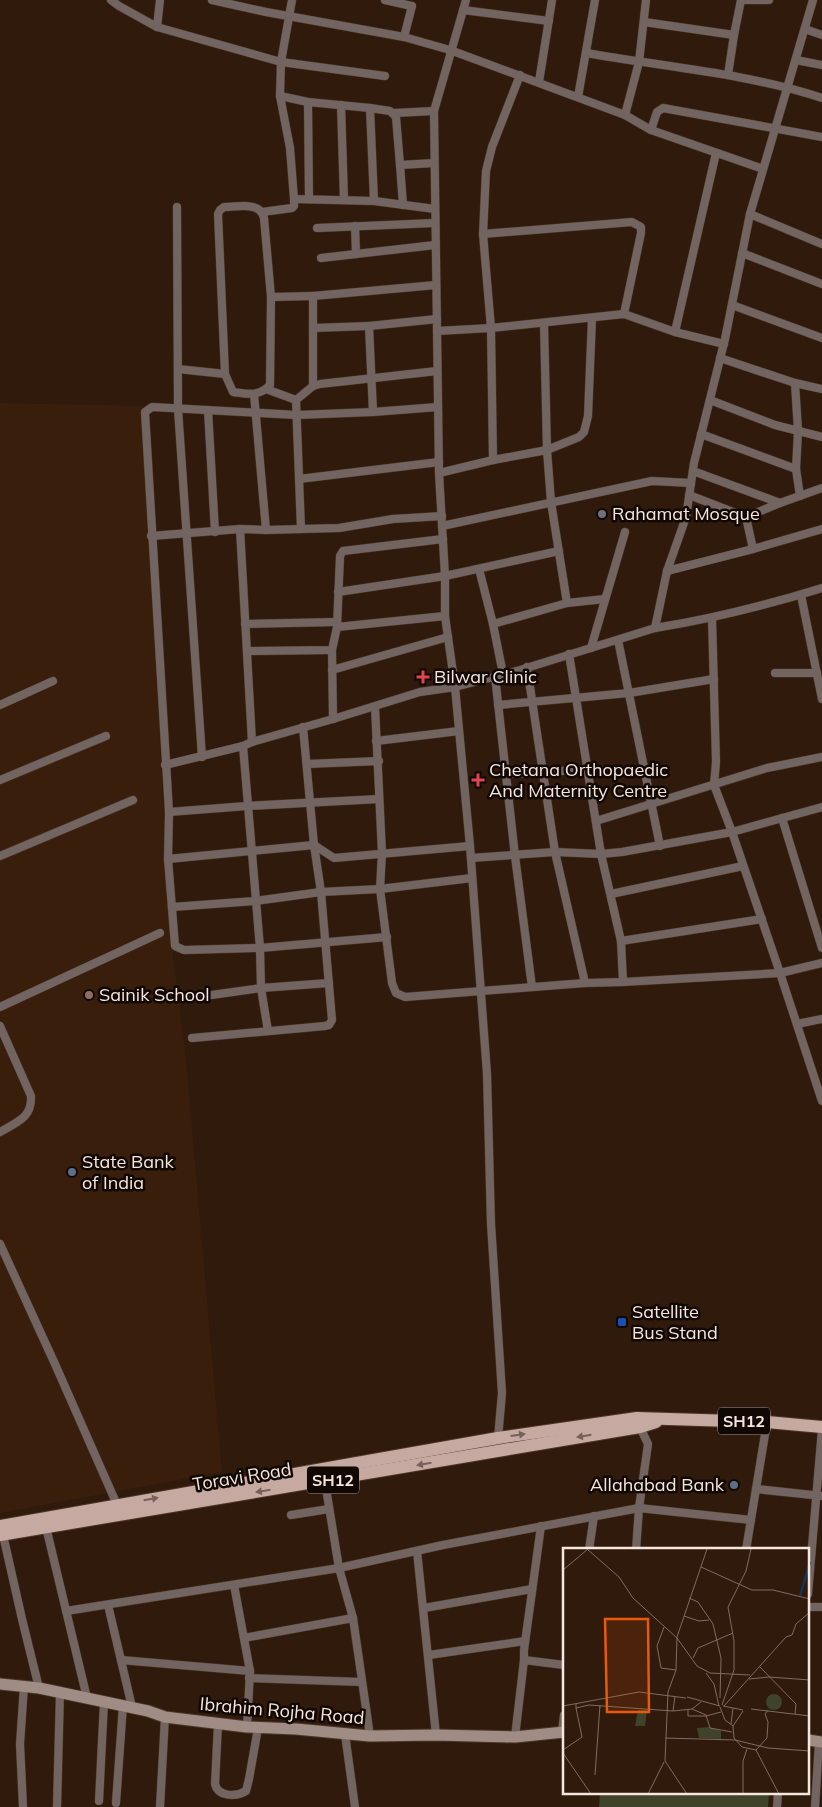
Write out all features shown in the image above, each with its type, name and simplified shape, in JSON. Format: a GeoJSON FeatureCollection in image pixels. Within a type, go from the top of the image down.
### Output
{"type":"FeatureCollection","features":[{"type":"Feature","properties":{"kind":"main road","name":"Toravi Road"},"geometry":{"type":"LineString","coordinates":[[1,1532],[324,1475],[665,1419],[767,1422],[822,1428]]}},
{"type":"Feature","properties":{"kind":"main road","name":"Toravi Road"},"geometry":{"type":"LineString","coordinates":[[324,1475],[498,1438],[638,1423]]}},
{"type":"Feature","properties":{"kind":"main road","name":"Toravi Road"},"geometry":{"type":"LineString","coordinates":[[1,1532],[46,1527],[119,1510]]}},
{"type":"Feature","properties":{"kind":"street"},"geometry":{"type":"LineString","coordinates":[[157,27],[160,0]]}},
{"type":"Feature","properties":{"kind":"street"},"geometry":{"type":"LineString","coordinates":[[212,0],[404,37],[450,50],[625,115],[652,130],[763,169]]}},
{"type":"Feature","properties":{"kind":"street"},"geometry":{"type":"LineString","coordinates":[[262,212],[292,208],[294,206],[290,148],[280,96],[281,62],[292,0]]}},
{"type":"Feature","properties":{"kind":"street"},"geometry":{"type":"LineString","coordinates":[[386,0],[412,3],[404,37]]}},
{"type":"Feature","properties":{"kind":"street"},"geometry":{"type":"LineString","coordinates":[[466,0],[450,50],[434,111],[439,473],[445,576],[445,616],[470,846],[487,1074],[491,1224],[502,1393],[498,1438]]}},
{"type":"Feature","properties":{"kind":"street"},"geometry":{"type":"LineString","coordinates":[[539,82],[552,0]]}},
{"type":"Feature","properties":{"kind":"street"},"geometry":{"type":"LineString","coordinates":[[578,97],[596,0]]}},
{"type":"Feature","properties":{"kind":"street"},"geometry":{"type":"LineString","coordinates":[[625,115],[639,62],[646,0]]}},
{"type":"Feature","properties":{"kind":"street"},"geometry":{"type":"LineString","coordinates":[[728,75],[741,0],[769,0]]}},
{"type":"Feature","properties":{"kind":"street"},"geometry":{"type":"LineString","coordinates":[[115,1],[157,27],[281,62],[385,76]]}},
{"type":"Feature","properties":{"kind":"street"},"geometry":{"type":"LineString","coordinates":[[655,628],[667,571],[686,517],[693,471],[724,344],[750,214],[813,1],[822,5]]}},
{"type":"Feature","properties":{"kind":"street"},"geometry":{"type":"LineString","coordinates":[[463,10],[549,21]]}},
{"type":"Feature","properties":{"kind":"street"},"geometry":{"type":"LineString","coordinates":[[644,22],[734,35]]}},
{"type":"Feature","properties":{"kind":"street"},"geometry":{"type":"LineString","coordinates":[[805,29],[822,35]]}},
{"type":"Feature","properties":{"kind":"street"},"geometry":{"type":"LineString","coordinates":[[586,53],[788,86],[822,98]]}},
{"type":"Feature","properties":{"kind":"street"},"geometry":{"type":"LineString","coordinates":[[796,60],[822,65]]}},
{"type":"Feature","properties":{"kind":"street"},"geometry":{"type":"LineString","coordinates":[[493,460],[491,328],[483,234],[486,171],[492,147],[520,75]]}},
{"type":"Feature","properties":{"kind":"street"},"geometry":{"type":"LineString","coordinates":[[280,96],[308,102],[370,108],[394,113],[434,111]]}},
{"type":"Feature","properties":{"kind":"street"},"geometry":{"type":"LineString","coordinates":[[308,102],[309,199]]}},
{"type":"Feature","properties":{"kind":"street"},"geometry":{"type":"LineString","coordinates":[[341,106],[344,200]]}},
{"type":"Feature","properties":{"kind":"street"},"geometry":{"type":"LineString","coordinates":[[370,108],[374,201]]}},
{"type":"Feature","properties":{"kind":"street"},"geometry":{"type":"LineString","coordinates":[[652,130],[657,112],[663,108],[822,137]]}},
{"type":"Feature","properties":{"kind":"street"},"geometry":{"type":"LineString","coordinates":[[394,113],[396,116],[403,205]]}},
{"type":"Feature","properties":{"kind":"street"},"geometry":{"type":"LineString","coordinates":[[675,332],[716,153]]}},
{"type":"Feature","properties":{"kind":"street"},"geometry":{"type":"LineString","coordinates":[[400,165],[434,163]]}},
{"type":"Feature","properties":{"kind":"street"},"geometry":{"type":"LineString","coordinates":[[294,199],[374,201],[435,209]]}},
{"type":"Feature","properties":{"kind":"street"},"geometry":{"type":"LineString","coordinates":[[256,206],[262,212],[271,297],[270,385],[266,389],[254,394],[233,392],[225,374],[218,214],[224,207],[256,206]]}},
{"type":"Feature","properties":{"kind":"street"},"geometry":{"type":"LineString","coordinates":[[177,207],[178,409],[202,757]]}},
{"type":"Feature","properties":{"kind":"street"},"geometry":{"type":"LineString","coordinates":[[750,214],[822,244]]}},
{"type":"Feature","properties":{"kind":"street"},"geometry":{"type":"LineString","coordinates":[[317,228],[435,223]]}},
{"type":"Feature","properties":{"kind":"street"},"geometry":{"type":"LineString","coordinates":[[483,234],[637,223],[641,227],[641,233],[624,314]]}},
{"type":"Feature","properties":{"kind":"street"},"geometry":{"type":"LineString","coordinates":[[355,226],[356,254]]}},
{"type":"Feature","properties":{"kind":"street"},"geometry":{"type":"LineString","coordinates":[[322,258],[435,246]]}},
{"type":"Feature","properties":{"kind":"street"},"geometry":{"type":"LineString","coordinates":[[742,253],[822,284]]}},
{"type":"Feature","properties":{"kind":"street"},"geometry":{"type":"LineString","coordinates":[[271,297],[313,296],[436,285]]}},
{"type":"Feature","properties":{"kind":"street"},"geometry":{"type":"LineString","coordinates":[[313,296],[313,386]]}},
{"type":"Feature","properties":{"kind":"street"},"geometry":{"type":"LineString","coordinates":[[732,305],[822,338]]}},
{"type":"Feature","properties":{"kind":"street"},"geometry":{"type":"LineString","coordinates":[[437,331],[491,328],[624,314],[675,332],[724,344]]}},
{"type":"Feature","properties":{"kind":"street"},"geometry":{"type":"LineString","coordinates":[[439,473],[547,450],[578,437],[584,432],[588,416],[592,318]]}},
{"type":"Feature","properties":{"kind":"street"},"geometry":{"type":"LineString","coordinates":[[313,328],[369,326],[437,319]]}},
{"type":"Feature","properties":{"kind":"street"},"geometry":{"type":"LineString","coordinates":[[544,323],[547,450],[551,502],[567,603]]}},
{"type":"Feature","properties":{"kind":"street"},"geometry":{"type":"LineString","coordinates":[[369,326],[373,412]]}},
{"type":"Feature","properties":{"kind":"street"},"geometry":{"type":"LineString","coordinates":[[720,358],[795,383],[822,389]]}},
{"type":"Feature","properties":{"kind":"street"},"geometry":{"type":"LineString","coordinates":[[178,368],[225,374]]}},
{"type":"Feature","properties":{"kind":"street"},"geometry":{"type":"LineString","coordinates":[[296,400],[313,386],[438,371]]}},
{"type":"Feature","properties":{"kind":"street"},"geometry":{"type":"LineString","coordinates":[[795,383],[798,431],[796,469],[800,496]]}},
{"type":"Feature","properties":{"kind":"street"},"geometry":{"type":"LineString","coordinates":[[266,389],[296,400]]}},
{"type":"Feature","properties":{"kind":"street"},"geometry":{"type":"LineString","coordinates":[[254,394],[266,530]]}},
{"type":"Feature","properties":{"kind":"street"},"geometry":{"type":"LineString","coordinates":[[296,400],[301,529]]}},
{"type":"Feature","properties":{"kind":"street"},"geometry":{"type":"LineString","coordinates":[[710,400],[775,425],[822,437]]}},
{"type":"Feature","properties":{"kind":"street"},"geometry":{"type":"LineString","coordinates":[[387,937],[260,948],[180,949],[175,946],[168,859],[169,812],[164,765],[144,412],[152,407],[297,415],[438,407]]}},
{"type":"Feature","properties":{"kind":"street"},"geometry":{"type":"LineString","coordinates":[[208,410],[215,532]]}},
{"type":"Feature","properties":{"kind":"street"},"geometry":{"type":"LineString","coordinates":[[701,434],[796,469]]}},
{"type":"Feature","properties":{"kind":"street"},"geometry":{"type":"LineString","coordinates":[[299,479],[439,462]]}},
{"type":"Feature","properties":{"kind":"street"},"geometry":{"type":"LineString","coordinates":[[693,471],[780,503]]}},
{"type":"Feature","properties":{"kind":"street"},"geometry":{"type":"LineString","coordinates":[[442,526],[652,481],[691,483]]}},
{"type":"Feature","properties":{"kind":"street"},"geometry":{"type":"LineString","coordinates":[[690,495],[746,517],[822,488]]}},
{"type":"Feature","properties":{"kind":"street"},"geometry":{"type":"LineString","coordinates":[[151,536],[240,529],[339,528],[394,519],[442,516]]}},
{"type":"Feature","properties":{"kind":"street"},"geometry":{"type":"LineString","coordinates":[[746,517],[753,549]]}},
{"type":"Feature","properties":{"kind":"street"},"geometry":{"type":"LineString","coordinates":[[240,529],[252,742]]}},
{"type":"Feature","properties":{"kind":"street"},"geometry":{"type":"LineString","coordinates":[[667,571],[822,529]]}},
{"type":"Feature","properties":{"kind":"street"},"geometry":{"type":"LineString","coordinates":[[591,648],[625,532]]}},
{"type":"Feature","properties":{"kind":"street"},"geometry":{"type":"LineString","coordinates":[[333,719],[332,650],[337,624],[340,556],[343,551],[443,539]]}},
{"type":"Feature","properties":{"kind":"street"},"geometry":{"type":"LineString","coordinates":[[338,592],[445,576],[559,551]]}},
{"type":"Feature","properties":{"kind":"street"},"geometry":{"type":"LineString","coordinates":[[479,568],[493,624],[499,675],[498,705],[532,987]]}},
{"type":"Feature","properties":{"kind":"street"},"geometry":{"type":"LineString","coordinates":[[164,765],[243,746],[420,692],[454,687],[499,675],[655,628],[712,618],[822,588]]}},
{"type":"Feature","properties":{"kind":"street"},"geometry":{"type":"LineString","coordinates":[[801,595],[822,699]]}},
{"type":"Feature","properties":{"kind":"street"},"geometry":{"type":"LineString","coordinates":[[493,624],[567,603],[605,599]]}},
{"type":"Feature","properties":{"kind":"street"},"geometry":{"type":"LineString","coordinates":[[245,624],[337,624],[445,616]]}},
{"type":"Feature","properties":{"kind":"street"},"geometry":{"type":"LineString","coordinates":[[712,618],[716,762],[714,786],[762,919],[822,1102]]}},
{"type":"Feature","properties":{"kind":"street"},"geometry":{"type":"LineString","coordinates":[[332,670],[448,637]]}},
{"type":"Feature","properties":{"kind":"street"},"geometry":{"type":"LineString","coordinates":[[618,640],[660,846]]}},
{"type":"Feature","properties":{"kind":"street"},"geometry":{"type":"LineString","coordinates":[[247,651],[332,650]]}},
{"type":"Feature","properties":{"kind":"street"},"geometry":{"type":"LineString","coordinates":[[569,654],[601,854],[621,941],[624,982]]}},
{"type":"Feature","properties":{"kind":"street"},"geometry":{"type":"LineString","coordinates":[[527,667],[555,852],[586,982]]}},
{"type":"Feature","properties":{"kind":"street"},"geometry":{"type":"LineString","coordinates":[[775,673],[816,673]]}},
{"type":"Feature","properties":{"kind":"street"},"geometry":{"type":"LineString","coordinates":[[498,705],[629,693],[714,679]]}},
{"type":"Feature","properties":{"kind":"street"},"geometry":{"type":"LineString","coordinates":[[0,705],[52,681]]}},
{"type":"Feature","properties":{"kind":"street"},"geometry":{"type":"LineString","coordinates":[[375,707],[382,853],[380,889],[392,983],[396,993],[405,997],[586,982],[624,982],[780,973],[822,963]]}},
{"type":"Feature","properties":{"kind":"street"},"geometry":{"type":"LineString","coordinates":[[192,1038],[329,1025],[332,1020],[304,727]]}},
{"type":"Feature","properties":{"kind":"street"},"geometry":{"type":"LineString","coordinates":[[376,740],[459,731]]}},
{"type":"Feature","properties":{"kind":"street"},"geometry":{"type":"LineString","coordinates":[[0,780],[106,736]]}},
{"type":"Feature","properties":{"kind":"street"},"geometry":{"type":"LineString","coordinates":[[243,746],[260,948],[261,988],[268,1032]]}},
{"type":"Feature","properties":{"kind":"street"},"geometry":{"type":"LineString","coordinates":[[596,820],[714,786],[767,768],[822,757]]}},
{"type":"Feature","properties":{"kind":"street"},"geometry":{"type":"LineString","coordinates":[[307,764],[379,761]]}},
{"type":"Feature","properties":{"kind":"street"},"geometry":{"type":"LineString","coordinates":[[506,774],[544,773],[588,768]]}},
{"type":"Feature","properties":{"kind":"street"},"geometry":{"type":"LineString","coordinates":[[169,812],[379,799]]}},
{"type":"Feature","properties":{"kind":"street"},"geometry":{"type":"LineString","coordinates":[[0,856],[133,800]]}},
{"type":"Feature","properties":{"kind":"street"},"geometry":{"type":"LineString","coordinates":[[471,858],[555,852],[601,854],[660,846],[732,832],[822,807]]}},
{"type":"Feature","properties":{"kind":"street"},"geometry":{"type":"LineString","coordinates":[[782,818],[822,948]]}},
{"type":"Feature","properties":{"kind":"street"},"geometry":{"type":"LineString","coordinates":[[168,859],[314,845],[334,858],[470,846]]}},
{"type":"Feature","properties":{"kind":"street"},"geometry":{"type":"LineString","coordinates":[[611,894],[743,866]]}},
{"type":"Feature","properties":{"kind":"street"},"geometry":{"type":"LineString","coordinates":[[172,907],[255,901],[321,892],[380,889],[472,878]]}},
{"type":"Feature","properties":{"kind":"street"},"geometry":{"type":"LineString","coordinates":[[621,941],[762,919]]}},
{"type":"Feature","properties":{"kind":"street"},"geometry":{"type":"LineString","coordinates":[[0,1007],[160,933]]}},
{"type":"Feature","properties":{"kind":"street"},"geometry":{"type":"LineString","coordinates":[[190,998],[261,988],[328,982]]}},
{"type":"Feature","properties":{"kind":"street"},"geometry":{"type":"LineString","coordinates":[[797,1024],[822,1019]]}},
{"type":"Feature","properties":{"kind":"street"},"geometry":{"type":"LineString","coordinates":[[0,1026],[31,1096],[32,1106],[28,1115],[0,1132]]}},
{"type":"Feature","properties":{"kind":"street"},"geometry":{"type":"LineString","coordinates":[[813,1073],[822,1070]]}},
{"type":"Feature","properties":{"kind":"street"},"geometry":{"type":"LineString","coordinates":[[0,1244],[119,1510]]}},
{"type":"Feature","properties":{"kind":"street"},"geometry":{"type":"LineString","coordinates":[[746,1548],[767,1422]]}},
{"type":"Feature","properties":{"kind":"street"},"geometry":{"type":"LineString","coordinates":[[636,1548],[639,1508],[648,1444],[638,1423]]}},
{"type":"Feature","properties":{"kind":"street"},"geometry":{"type":"LineString","coordinates":[[810,1576],[819,1496],[822,1428]]}},
{"type":"Feature","properties":{"kind":"street"},"geometry":{"type":"LineString","coordinates":[[324,1475],[339,1568],[353,1618],[370,1736]]}},
{"type":"Feature","properties":{"kind":"street"},"geometry":{"type":"LineString","coordinates":[[756,1489],[819,1496]]}},
{"type":"Feature","properties":{"kind":"street"},"geometry":{"type":"LineString","coordinates":[[66,1611],[339,1568],[541,1526],[639,1508],[751,1520]]}},
{"type":"Feature","properties":{"kind":"street"},"geometry":{"type":"LineString","coordinates":[[291,1515],[329,1509]]}},
{"type":"Feature","properties":{"kind":"street"},"geometry":{"type":"LineString","coordinates":[[589,1548],[594,1516]]}},
{"type":"Feature","properties":{"kind":"street"},"geometry":{"type":"LineString","coordinates":[[514,1737],[541,1526]]}},
{"type":"Feature","properties":{"kind":"street"},"geometry":{"type":"LineString","coordinates":[[46,1527],[87,1698]]}},
{"type":"Feature","properties":{"kind":"street"},"geometry":{"type":"LineString","coordinates":[[1,1532],[39,1688]]}},
{"type":"Feature","properties":{"kind":"street"},"geometry":{"type":"LineString","coordinates":[[417,1551],[436,1735]]}},
{"type":"Feature","properties":{"kind":"street"},"geometry":{"type":"LineString","coordinates":[[218,1724],[215,1788],[220,1792],[240,1795],[246,1792],[249,1779],[252,1727],[250,1675],[234,1585]]}},
{"type":"Feature","properties":{"kind":"street"},"geometry":{"type":"LineString","coordinates":[[424,1608],[532,1589]]}},
{"type":"Feature","properties":{"kind":"street"},"geometry":{"type":"LineString","coordinates":[[108,1604],[121,1660],[127,1706],[116,1803]]}},
{"type":"Feature","properties":{"kind":"street"},"geometry":{"type":"LineString","coordinates":[[244,1638],[353,1618]]}},
{"type":"Feature","properties":{"kind":"street"},"geometry":{"type":"LineString","coordinates":[[429,1655],[525,1641]]}},
{"type":"Feature","properties":{"kind":"street"},"geometry":{"type":"LineString","coordinates":[[121,1660],[250,1675],[362,1682]]}},
{"type":"Feature","properties":{"kind":"street"},"geometry":{"type":"LineString","coordinates":[[524,1660],[563,1665]]}},
{"type":"Feature","properties":{"kind":"street","name":"Ibrahim Rojha Road"},"geometry":{"type":"LineString","coordinates":[[0,1684],[60,1692],[148,1711],[165,1717],[252,1727],[370,1736],[514,1737],[563,1732]]}},
{"type":"Feature","properties":{"kind":"street"},"geometry":{"type":"LineString","coordinates":[[23,1807],[20,1744],[24,1686]]}},
{"type":"Feature","properties":{"kind":"street"},"geometry":{"type":"LineString","coordinates":[[56,1807],[60,1692]]}},
{"type":"Feature","properties":{"kind":"street"},"geometry":{"type":"LineString","coordinates":[[98,1801],[104,1702]]}},
{"type":"Feature","properties":{"kind":"street"},"geometry":{"type":"LineString","coordinates":[[160,1807],[165,1717]]}},
{"type":"Feature","properties":{"kind":"street"},"geometry":{"type":"LineString","coordinates":[[345,1734],[355,1807]]}},
{"type":"Feature","properties":{"kind":"street"},"geometry":{"type":"LineString","coordinates":[[814,1807],[816,1741]]}},
{"type":"Feature","properties":{"kind":"street"},"geometry":{"type":"LineString","coordinates":[[777,1807],[778,1794]]}},
{"type":"Feature","properties":{"kind":"shaded area","name":"Sainik School"},"geometry":{"type":"Polygon","coordinates":[[[0,403],[142,406],[170,932],[186,1059],[222,1472],[0,1513],[0,403]]]}},
{"type":"Feature","properties":{"kind":"green space"},"geometry":{"type":"Polygon","coordinates":[[[600,1794],[769,1794],[768,1807],[599,1807],[600,1794]]]}},
{"type":"Feature","properties":{"kind":"place","name":"Rahamat Mosque"},"geometry":{"type":"Point","coordinates":[602,514]}},
{"type":"Feature","properties":{"kind":"place","name":"Bilwar Clinic"},"geometry":{"type":"Point","coordinates":[423,677]}},
{"type":"Feature","properties":{"kind":"place","name":"Chetana Orthopaedic And Maternity Centre"},"geometry":{"type":"Point","coordinates":[478,780]}},
{"type":"Feature","properties":{"kind":"place","name":"Sainik School"},"geometry":{"type":"Point","coordinates":[89,995]}},
{"type":"Feature","properties":{"kind":"place","name":"State Bank of India"},"geometry":{"type":"Point","coordinates":[72,1172]}},
{"type":"Feature","properties":{"kind":"place","name":"Satellite Bus Stand"},"geometry":{"type":"Point","coordinates":[622,1322]}},
{"type":"Feature","properties":{"kind":"place","name":"Allahabad Bank"},"geometry":{"type":"Point","coordinates":[734,1485]}}]}
